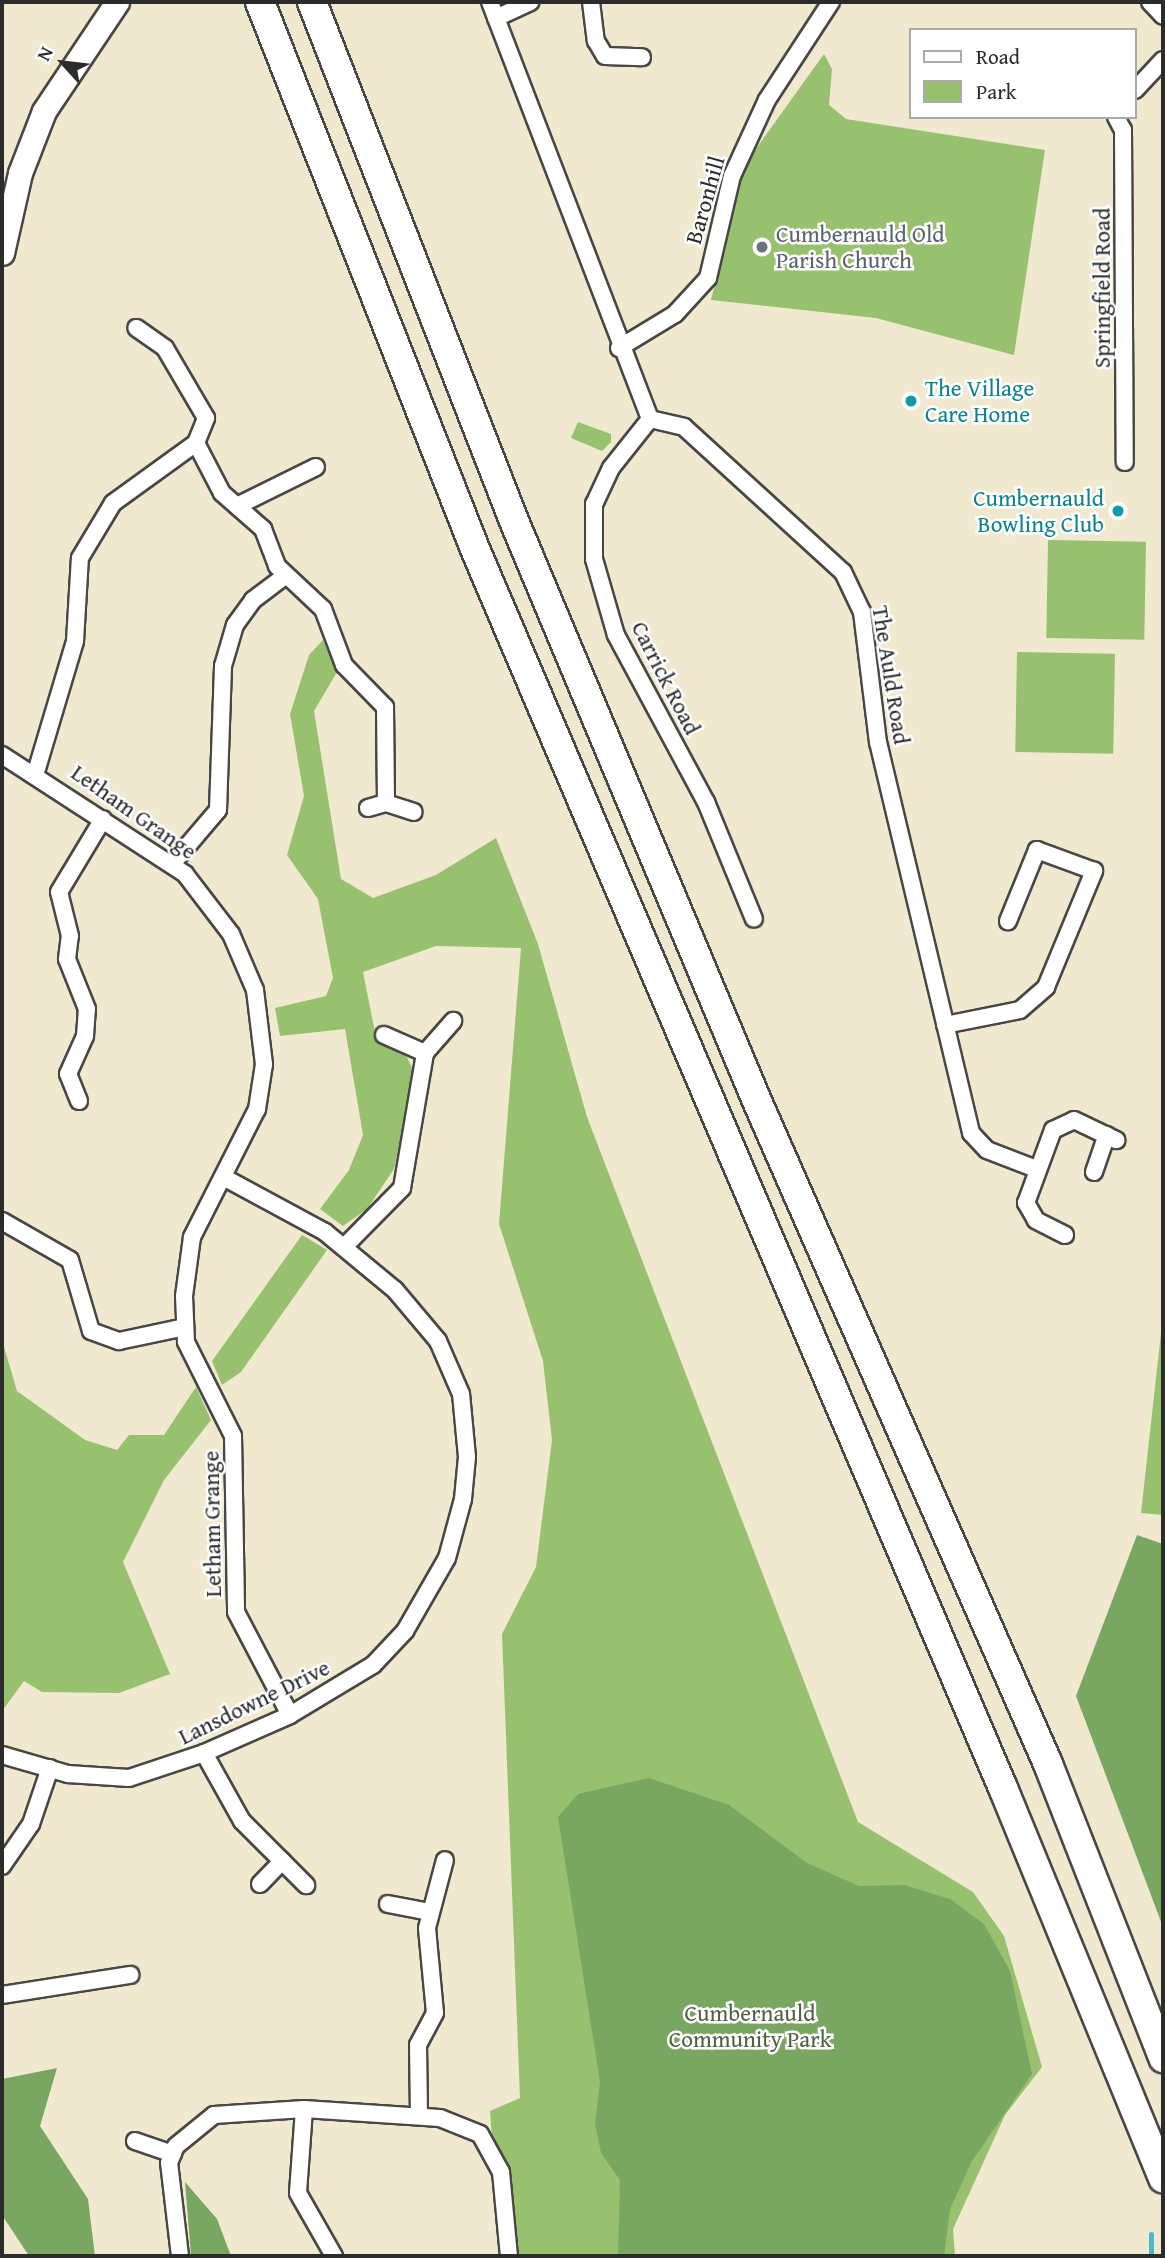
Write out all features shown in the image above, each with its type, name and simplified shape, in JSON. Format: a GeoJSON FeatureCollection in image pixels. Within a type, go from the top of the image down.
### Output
{"type":"FeatureCollection","features":[{"type":"Feature","properties":{"kind":"highway"},"geometry":{"type":"LineString","coordinates":[[260,2],[475,549],[998,1775],[1163,2179]]}},
{"type":"Feature","properties":{"kind":"highway"},"geometry":{"type":"LineString","coordinates":[[312,2],[514,521],[757,1101],[1048,1764],[1163,2058]]}},
{"type":"Feature","properties":{"kind":"street"},"geometry":{"type":"LineString","coordinates":[[2,253],[20,173],[44,111],[117,2]]}},
{"type":"Feature","properties":{"kind":"street"},"geometry":{"type":"LineString","coordinates":[[489,2],[611,311],[619,348],[650,419]]}},
{"type":"Feature","properties":{"kind":"street"},"geometry":{"type":"LineString","coordinates":[[496,18],[531,2]]}},
{"type":"Feature","properties":{"kind":"street"},"geometry":{"type":"LineString","coordinates":[[591,2],[596,41],[605,55],[642,57]]}},
{"type":"Feature","properties":{"kind":"street","name":"Baronhill"},"geometry":{"type":"LineString","coordinates":[[619,348],[675,314],[708,278],[732,176],[767,100],[831,2]]}},
{"type":"Feature","properties":{"kind":"street"},"geometry":{"type":"LineString","coordinates":[[1150,2],[1163,16]]}},
{"type":"Feature","properties":{"kind":"street"},"geometry":{"type":"LineString","coordinates":[[1137,88],[1163,61]]}},
{"type":"Feature","properties":{"kind":"street","name":"Springfield Road"},"geometry":{"type":"LineString","coordinates":[[1117,119],[1124,130],[1125,462]]}},
{"type":"Feature","properties":{"kind":"street"},"geometry":{"type":"LineString","coordinates":[[37,772],[75,641],[80,558],[113,503],[196,443],[206,418],[190,385],[165,348],[136,328]]}},
{"type":"Feature","properties":{"kind":"street","name":"Carrick Road"},"geometry":{"type":"LineString","coordinates":[[650,419],[611,468],[594,504],[594,559],[616,635],[706,802],[754,919]]}},
{"type":"Feature","properties":{"kind":"street","name":"The Auld Road"},"geometry":{"type":"LineString","coordinates":[[650,419],[684,427],[844,572],[862,612],[878,742],[971,1133],[987,1150],[1034,1168]]}},
{"type":"Feature","properties":{"kind":"street"},"geometry":{"type":"LineString","coordinates":[[196,443],[222,493],[263,530],[286,575],[323,609],[344,665],[385,707],[386,803]]}},
{"type":"Feature","properties":{"kind":"street"},"geometry":{"type":"LineString","coordinates":[[237,506],[316,467]]}},
{"type":"Feature","properties":{"kind":"street"},"geometry":{"type":"LineString","coordinates":[[172,864],[218,810],[223,666],[235,625],[286,575]]}},
{"type":"Feature","properties":{"kind":"street","name":"Letham Grange"},"geometry":{"type":"LineString","coordinates":[[2,755],[37,772],[172,864],[231,934],[255,990],[264,1065],[257,1110],[227,1179],[192,1237],[185,1327],[186,1342],[233,1436],[236,1612],[290,1714]]}},
{"type":"Feature","properties":{"kind":"street"},"geometry":{"type":"LineString","coordinates":[[368,808],[386,803],[414,812]]}},
{"type":"Feature","properties":{"kind":"street"},"geometry":{"type":"LineString","coordinates":[[79,1101],[68,1074],[85,1036],[86,1009],[67,959],[70,936],[59,892],[103,819]]}},
{"type":"Feature","properties":{"kind":"street"},"geometry":{"type":"LineString","coordinates":[[945,1025],[1020,1010],[1046,987],[1094,871],[1037,850],[1008,921]]}},
{"type":"Feature","properties":{"kind":"street"},"geometry":{"type":"LineString","coordinates":[[344,1247],[402,1188],[425,1053],[453,1021]]}},
{"type":"Feature","properties":{"kind":"street"},"geometry":{"type":"LineString","coordinates":[[384,1035],[425,1053]]}},
{"type":"Feature","properties":{"kind":"street"},"geometry":{"type":"LineString","coordinates":[[1065,1235],[1036,1220],[1026,1203],[1034,1168],[1053,1130],[1074,1120],[1111,1137],[1094,1172]]}},
{"type":"Feature","properties":{"kind":"street","name":"Lansdowne Drive"},"geometry":{"type":"LineString","coordinates":[[2,1755],[50,1768],[130,1778],[204,1753],[290,1714],[373,1665],[405,1631],[446,1558],[463,1499],[465,1422],[450,1362],[414,1310],[344,1247],[227,1179]]}},
{"type":"Feature","properties":{"kind":"street"},"geometry":{"type":"LineString","coordinates":[[2,1221],[70,1260],[91,1331],[119,1341],[185,1327]]}},
{"type":"Feature","properties":{"kind":"street"},"geometry":{"type":"LineString","coordinates":[[204,1753],[236,1814],[306,1885]]}},
{"type":"Feature","properties":{"kind":"street"},"geometry":{"type":"LineString","coordinates":[[2,1866],[31,1824],[50,1768]]}},
{"type":"Feature","properties":{"kind":"street"},"geometry":{"type":"LineString","coordinates":[[419,2116],[418,2045],[435,2013],[430,1913],[445,1860]]}},
{"type":"Feature","properties":{"kind":"street"},"geometry":{"type":"LineString","coordinates":[[260,1884],[282,1861]]}},
{"type":"Feature","properties":{"kind":"street"},"geometry":{"type":"LineString","coordinates":[[388,1904],[430,1913]]}},
{"type":"Feature","properties":{"kind":"street"},"geometry":{"type":"LineString","coordinates":[[2,1995],[130,1975]]}},
{"type":"Feature","properties":{"kind":"street"},"geometry":{"type":"LineString","coordinates":[[304,2109],[298,2193],[334,2256]]}},
{"type":"Feature","properties":{"kind":"street"},"geometry":{"type":"LineString","coordinates":[[180,2256],[173,2154],[188,2131],[214,2115],[304,2109],[419,2116],[480,2134],[501,2172],[509,2256]]}},
{"type":"Feature","properties":{"kind":"street"},"geometry":{"type":"LineString","coordinates":[[135,2141],[173,2154]]}},
{"type":"Feature","properties":{"kind":"green space"},"geometry":{"type":"Polygon","coordinates":[[[824,54],[832,69],[829,105],[846,119],[1045,150],[1014,355],[876,318],[711,300],[745,164],[824,54]]]}},
{"type":"Feature","properties":{"kind":"green space"},"geometry":{"type":"Polygon","coordinates":[[[578,422],[611,434],[611,442],[602,451],[571,438],[578,422]]]}},
{"type":"Feature","properties":{"kind":"green space"},"geometry":{"type":"Polygon","coordinates":[[[1048,540],[1146,542],[1144,640],[1046,638],[1048,540]]]}},
{"type":"Feature","properties":{"kind":"green space","name":"Cumbernauld Community Park"},"geometry":{"type":"Polygon","coordinates":[[[323,640],[337,672],[314,711],[341,879],[373,898],[436,875],[496,838],[538,944],[587,1117],[858,1822],[973,1892],[1004,1936],[1042,2067],[1005,2115],[953,2229],[955,2256],[515,2256],[508,2165],[492,2139],[490,2111],[520,2098],[502,1634],[536,1567],[552,1440],[543,1361],[499,1224],[521,948],[436,946],[363,972],[376,1037],[407,1057],[414,1073],[394,1169],[367,1209],[343,1226],[320,1209],[349,1170],[363,1135],[345,1029],[280,1036],[275,1008],[326,996],[333,978],[318,899],[287,855],[304,796],[290,714],[309,655],[323,640]]]}},
{"type":"Feature","properties":{"kind":"green space"},"geometry":{"type":"Polygon","coordinates":[[[1017,652],[1115,654],[1113,754],[1015,752],[1017,652]]]}},
{"type":"Feature","properties":{"kind":"green space"},"geometry":{"type":"Polygon","coordinates":[[[302,1235],[327,1250],[241,1372],[222,1385],[212,1361],[302,1235]]]}},
{"type":"Feature","properties":{"kind":"green space"},"geometry":{"type":"Polygon","coordinates":[[[1163,1315],[1163,1515],[1141,1513],[1163,1315]]]}},
{"type":"Feature","properties":{"kind":"green space"},"geometry":{"type":"Polygon","coordinates":[[[2,1340],[17,1391],[85,1440],[117,1450],[129,1435],[164,1435],[196,1387],[211,1420],[164,1480],[123,1562],[170,1674],[119,1693],[42,1692],[24,1681],[2,1711],[2,1340]]]}},
{"type":"Feature","properties":{"kind":"green space"},"geometry":{"type":"Polygon","coordinates":[[[1137,1535],[1163,1544],[1163,1927],[1076,1696],[1137,1535]]]}},
{"type":"Feature","properties":{"kind":"green space"},"geometry":{"type":"Polygon","coordinates":[[[649,1778],[729,1805],[807,1863],[859,1886],[904,1885],[950,1899],[984,1924],[1010,1971],[1032,2074],[972,2161],[950,2209],[944,2256],[618,2256],[620,2180],[601,2153],[595,2124],[600,2082],[558,1817],[578,1794],[649,1778]]]}},
{"type":"Feature","properties":{"kind":"green space"},"geometry":{"type":"Polygon","coordinates":[[[57,2068],[40,2126],[88,2199],[95,2256],[29,2256],[2,2215],[2,2079],[57,2068]]]}},
{"type":"Feature","properties":{"kind":"green space"},"geometry":{"type":"Polygon","coordinates":[[[185,2182],[217,2219],[231,2256],[191,2256],[185,2182]]]}},
{"type":"Feature","properties":{"kind":"waterway"},"geometry":{"type":"LineString","coordinates":[[1151,2234],[1151,2256]]}},
{"type":"Feature","properties":{"kind":"place","name":"Cumbernauld Old Parish Church"},"geometry":{"type":"Point","coordinates":[762,247]}},
{"type":"Feature","properties":{"kind":"place","name":"The Village Care Home"},"geometry":{"type":"Point","coordinates":[911,401]}},
{"type":"Feature","properties":{"kind":"place","name":"Cumbernauld Bowling Club"},"geometry":{"type":"Point","coordinates":[1118,511]}}]}
